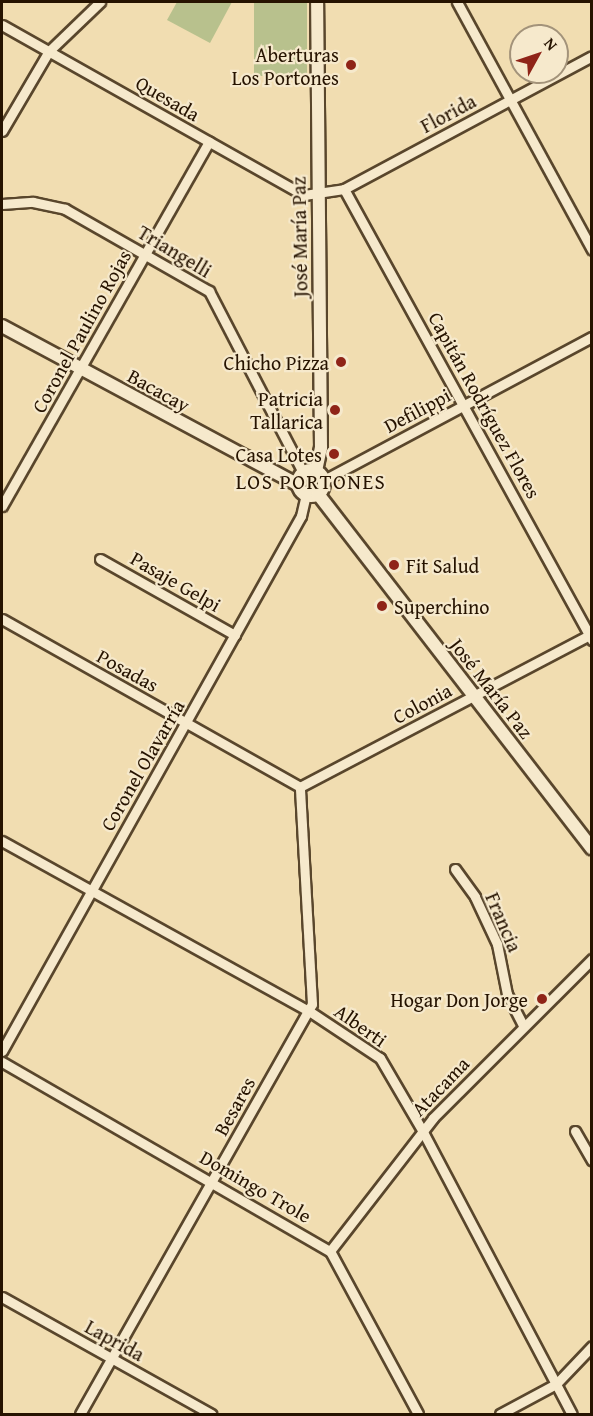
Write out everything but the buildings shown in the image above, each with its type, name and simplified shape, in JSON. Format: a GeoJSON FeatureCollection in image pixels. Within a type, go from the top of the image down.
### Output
{"type":"FeatureCollection","features":[{"type":"Feature","properties":{"kind":"street"},"geometry":{"type":"LineString","coordinates":[[2,131],[48,51],[100,2]]}},
{"type":"Feature","properties":{"kind":"street","name":"José María Paz"},"geometry":{"type":"LineString","coordinates":[[314,474],[321,448],[317,2]]}},
{"type":"Feature","properties":{"kind":"street"},"geometry":{"type":"LineString","coordinates":[[457,2],[591,250]]}},
{"type":"Feature","properties":{"kind":"street","name":"Quesada"},"geometry":{"type":"LineString","coordinates":[[2,25],[296,193],[318,194]]}},
{"type":"Feature","properties":{"kind":"street","name":"Florida"},"geometry":{"type":"LineString","coordinates":[[318,194],[344,189],[591,56]]}},
{"type":"Feature","properties":{"kind":"street","name":"Coronel Paulino Rojas"},"geometry":{"type":"LineString","coordinates":[[2,506],[209,142]]}},
{"type":"Feature","properties":{"kind":"street","name":"Capitán Rodríguez Flores"},"geometry":{"type":"LineString","coordinates":[[344,189],[591,637]]}},
{"type":"Feature","properties":{"kind":"street","name":"Triangelli"},"geometry":{"type":"LineString","coordinates":[[2,204],[33,202],[65,208],[209,291],[314,474]]}},
{"type":"Feature","properties":{"kind":"street","name":"Bacacay"},"geometry":{"type":"LineString","coordinates":[[2,326],[308,491]]}},
{"type":"Feature","properties":{"kind":"street","name":"Defilippi"},"geometry":{"type":"LineString","coordinates":[[314,474],[465,405],[591,337]]}},
{"type":"Feature","properties":{"kind":"street"},"geometry":{"type":"LineString","coordinates":[[308,491],[314,474]]}},
{"type":"Feature","properties":{"kind":"street"},"geometry":{"type":"LineString","coordinates":[[308,491],[314,474]]}},
{"type":"Feature","properties":{"kind":"street","name":"José María Paz"},"geometry":{"type":"LineString","coordinates":[[308,491],[591,848]]}},
{"type":"Feature","properties":{"kind":"street","name":"Coronel Olavarría"},"geometry":{"type":"LineString","coordinates":[[2,1051],[304,510],[308,491]]}},
{"type":"Feature","properties":{"kind":"street","name":"Pasaje Gelpi"},"geometry":{"type":"LineString","coordinates":[[100,559],[235,635]]}},
{"type":"Feature","properties":{"kind":"street","name":"Posadas"},"geometry":{"type":"LineString","coordinates":[[2,619],[300,788]]}},
{"type":"Feature","properties":{"kind":"street","name":"Colonia"},"geometry":{"type":"LineString","coordinates":[[300,788],[591,637]]}},
{"type":"Feature","properties":{"kind":"street","name":"Besares"},"geometry":{"type":"LineString","coordinates":[[80,1414],[309,1011],[314,989],[300,788]]}},
{"type":"Feature","properties":{"kind":"street","name":"Alberti"},"geometry":{"type":"LineString","coordinates":[[2,841],[309,1011],[380,1058],[422,1130],[572,1414]]}},
{"type":"Feature","properties":{"kind":"street","name":"Francia"},"geometry":{"type":"LineString","coordinates":[[455,869],[475,897],[497,944],[507,994],[523,1026]]}},
{"type":"Feature","properties":{"kind":"street","name":"Atacama"},"geometry":{"type":"LineString","coordinates":[[330,1251],[422,1130],[591,959]]}},
{"type":"Feature","properties":{"kind":"street","name":"Domingo Trole"},"geometry":{"type":"LineString","coordinates":[[2,1062],[213,1181],[330,1251]]}},
{"type":"Feature","properties":{"kind":"street"},"geometry":{"type":"LineString","coordinates":[[575,1131],[591,1161]]}},
{"type":"Feature","properties":{"kind":"street"},"geometry":{"type":"LineString","coordinates":[[330,1251],[418,1414]]}},
{"type":"Feature","properties":{"kind":"street","name":"Laprida"},"geometry":{"type":"LineString","coordinates":[[2,1297],[211,1414]]}},
{"type":"Feature","properties":{"kind":"street"},"geometry":{"type":"LineString","coordinates":[[500,1414],[556,1384],[591,1346]]}},
{"type":"Feature","properties":{"kind":"green space"},"geometry":{"type":"Polygon","coordinates":[[[177,2],[232,2],[210,43],[167,20],[177,2]]]}},
{"type":"Feature","properties":{"kind":"green space"},"geometry":{"type":"Polygon","coordinates":[[[254,2],[307,2],[307,76],[254,76],[254,2]]]}},
{"type":"Feature","properties":{"kind":"place","name":"Aberturas Los Portones"},"geometry":{"type":"Point","coordinates":[351,65]}},
{"type":"Feature","properties":{"kind":"place","name":"Chicho Pizza"},"geometry":{"type":"Point","coordinates":[341,362]}},
{"type":"Feature","properties":{"kind":"place","name":"Patricia Tallarica"},"geometry":{"type":"Point","coordinates":[335,410]}},
{"type":"Feature","properties":{"kind":"place","name":"Casa Lotes"},"geometry":{"type":"Point","coordinates":[334,454]}},
{"type":"Feature","properties":{"kind":"place","name":"Fit Salud"},"geometry":{"type":"Point","coordinates":[394,565]}},
{"type":"Feature","properties":{"kind":"place","name":"Superchino"},"geometry":{"type":"Point","coordinates":[382,606]}},
{"type":"Feature","properties":{"kind":"place","name":"Hogar Don Jorge"},"geometry":{"type":"Point","coordinates":[542,999]}},
{"type":"Feature","properties":{"kind":"district","name":"LOS PORTONES"},"geometry":{"type":"Point","coordinates":[311,482]}}]}
